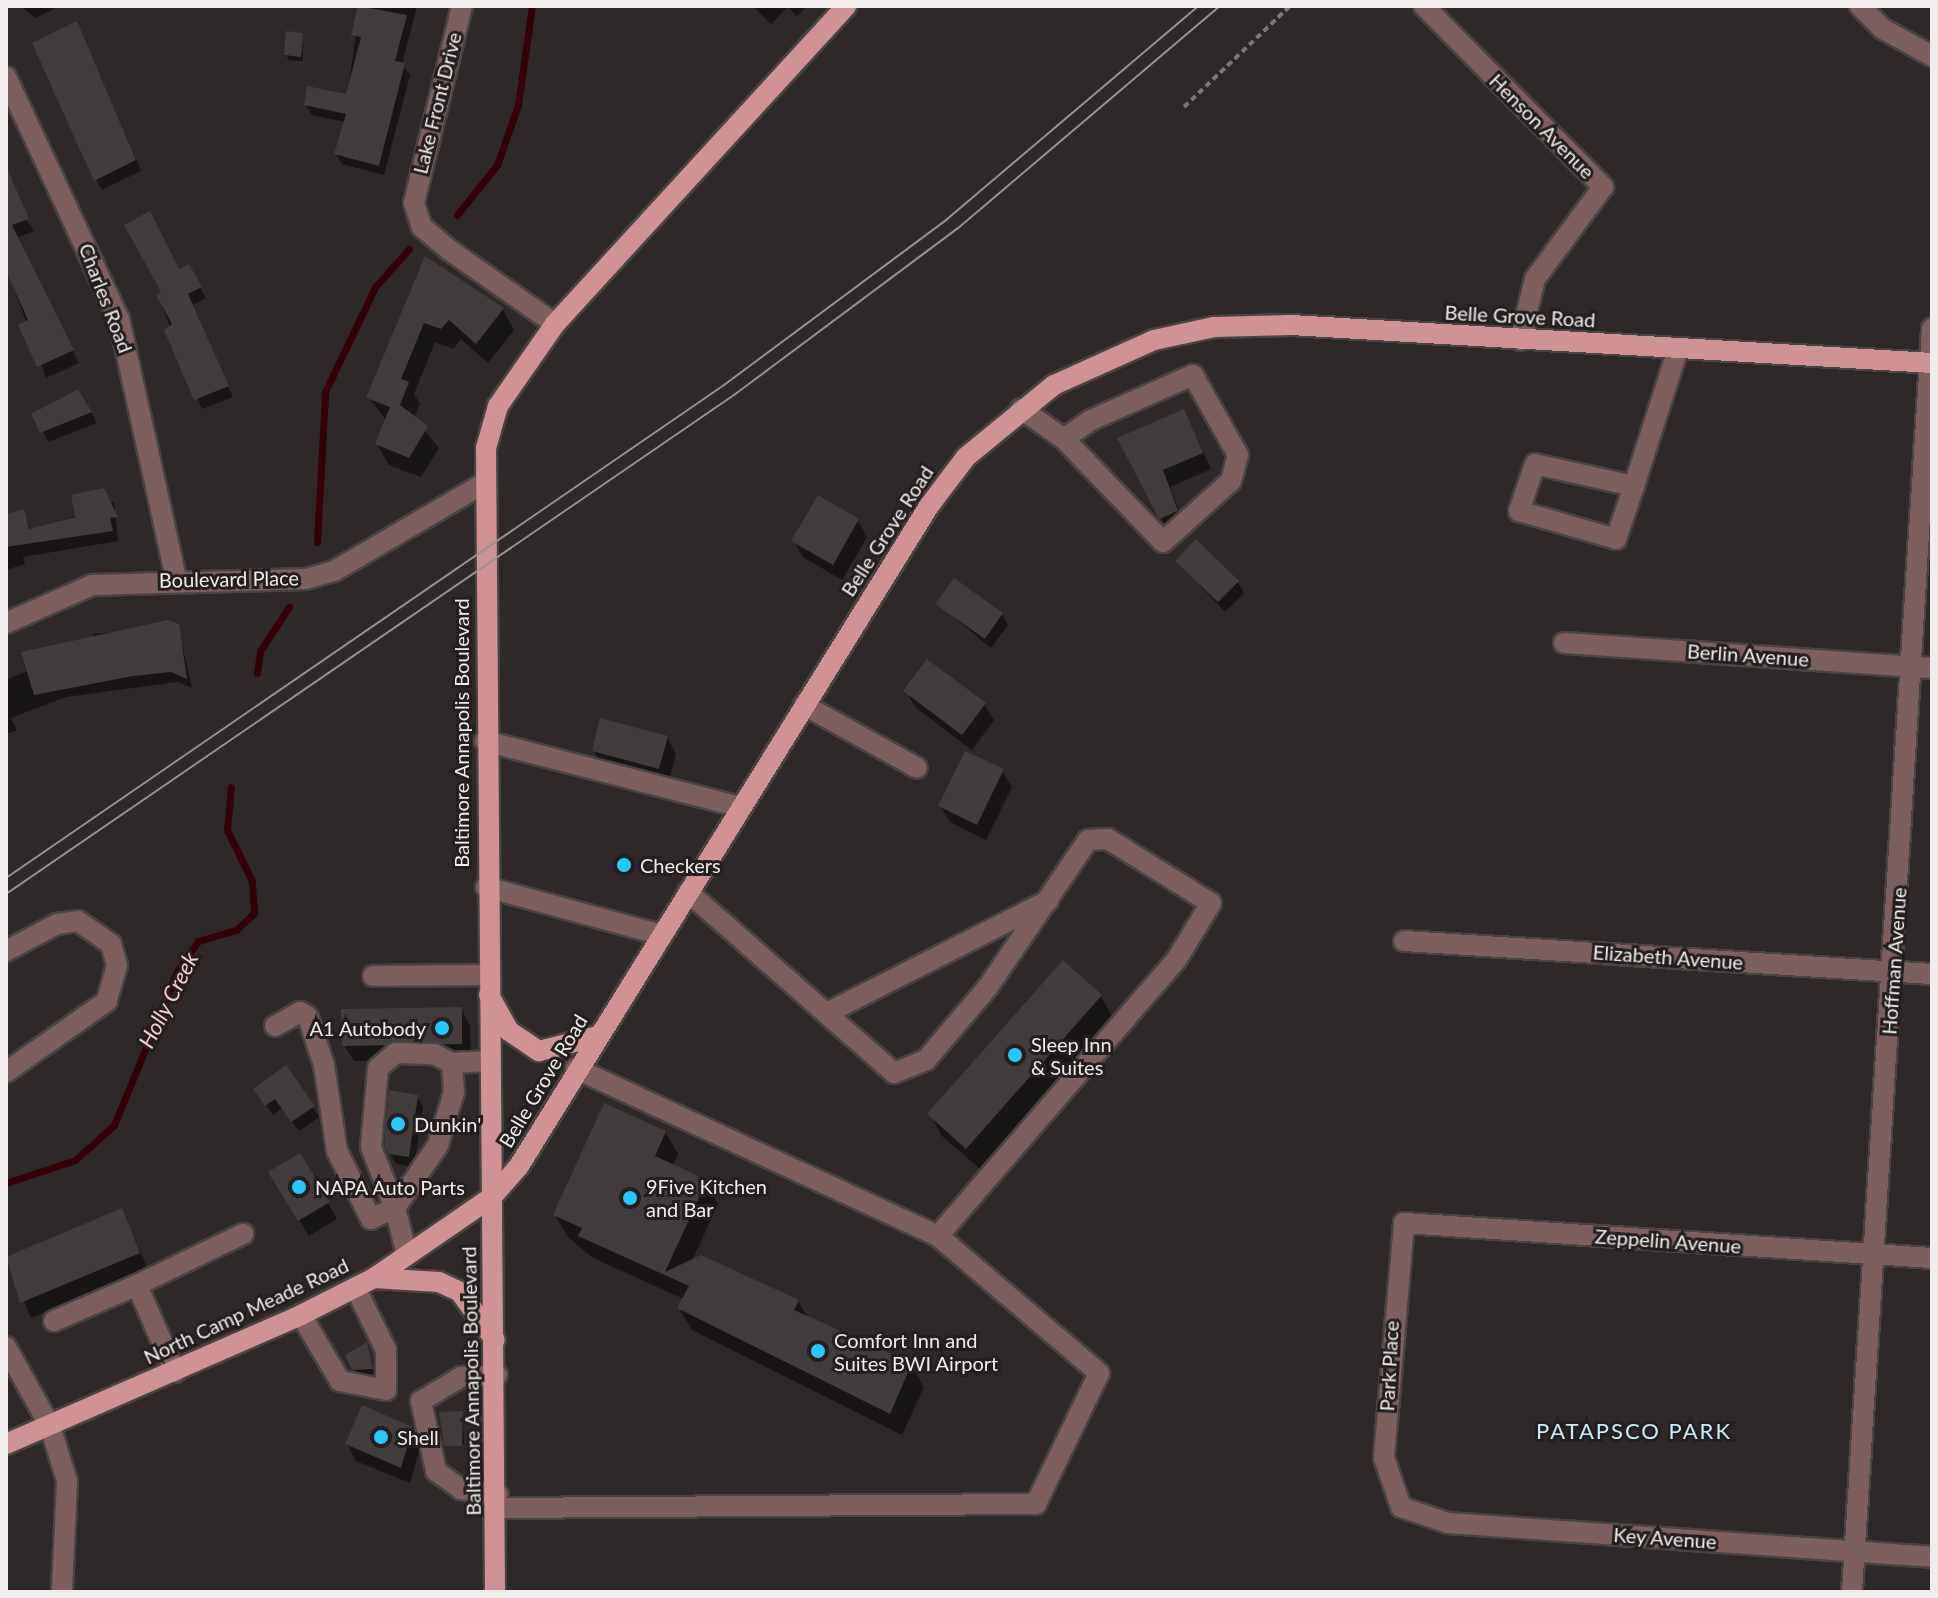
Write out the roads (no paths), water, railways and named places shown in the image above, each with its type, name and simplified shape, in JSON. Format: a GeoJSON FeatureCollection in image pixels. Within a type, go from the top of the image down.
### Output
{"type":"FeatureCollection","features":[{"type":"Feature","properties":{"kind":"main road","name":"Baltimore Annapolis Boulevard"},"geometry":{"type":"LineString","coordinates":[[495,1592],[497,1343],[487,984],[483,484],[498,406],[555,324],[846,6]]}},
{"type":"Feature","properties":{"kind":"main road","name":"Belle Grove Road"},"geometry":{"type":"LineString","coordinates":[[492,1197],[519,1166],[576,1069],[929,506],[966,457],[1021,409],[1094,363],[1214,327],[1931,363]]}},
{"type":"Feature","properties":{"kind":"main road"},"geometry":{"type":"LineString","coordinates":[[487,984],[509,1031],[539,1051],[598,1036]]}},
{"type":"Feature","properties":{"kind":"main road","name":"North Camp Meade Road"},"geometry":{"type":"LineString","coordinates":[[6,1444],[175,1372],[374,1278],[492,1197]]}},
{"type":"Feature","properties":{"kind":"main road"},"geometry":{"type":"LineString","coordinates":[[374,1278],[439,1282],[460,1292],[497,1343]]}},
{"type":"Feature","properties":{"kind":"street","name":"Lake Front Drive"},"geometry":{"type":"LineString","coordinates":[[462,6],[414,203],[422,227],[448,249],[555,324]]}},
{"type":"Feature","properties":{"kind":"street","name":"Henson Avenue"},"geometry":{"type":"LineString","coordinates":[[1424,6],[1603,187],[1535,279],[1520,340]]}},
{"type":"Feature","properties":{"kind":"street"},"geometry":{"type":"LineString","coordinates":[[1860,6],[1931,56]]}},
{"type":"Feature","properties":{"kind":"street","name":"Charles Road"},"geometry":{"type":"LineString","coordinates":[[6,77],[119,319],[176,578]]}},
{"type":"Feature","properties":{"kind":"street","name":"Hoffman Avenue"},"geometry":{"type":"LineString","coordinates":[[1852,1592],[1894,972],[1922,667],[1932,329]]}},
{"type":"Feature","properties":{"kind":"street"},"geometry":{"type":"LineString","coordinates":[[1634,486],[1535,464],[1519,511],[1616,539],[1634,486],[1678,349]]}},
{"type":"Feature","properties":{"kind":"street"},"geometry":{"type":"LineString","coordinates":[[1021,409],[1064,439],[1163,542],[1231,481],[1238,455],[1193,375],[1091,420],[1064,439]]}},
{"type":"Feature","properties":{"kind":"street","name":"Boulevard Place"},"geometry":{"type":"LineString","coordinates":[[6,623],[92,585],[176,578],[306,579],[334,571],[483,484]]}},
{"type":"Feature","properties":{"kind":"street","name":"Berlin Avenue"},"geometry":{"type":"LineString","coordinates":[[1564,643],[1922,667]]}},
{"type":"Feature","properties":{"kind":"street"},"geometry":{"type":"LineString","coordinates":[[804,705],[917,768]]}},
{"type":"Feature","properties":{"kind":"street"},"geometry":{"type":"LineString","coordinates":[[485,741],[741,807]]}},
{"type":"Feature","properties":{"kind":"street"},"geometry":{"type":"LineString","coordinates":[[688,892],[894,1073],[926,1060],[1049,900],[1079,849],[1096,837],[1211,903],[1177,959],[938,1236]]}},
{"type":"Feature","properties":{"kind":"street"},"geometry":{"type":"LineString","coordinates":[[486,887],[661,935]]}},
{"type":"Feature","properties":{"kind":"street"},"geometry":{"type":"LineString","coordinates":[[827,1013],[1049,900]]}},
{"type":"Feature","properties":{"kind":"street"},"geometry":{"type":"LineString","coordinates":[[6,951],[57,924],[78,921],[111,944],[117,965],[117,985],[100,1008],[6,1072]]}},
{"type":"Feature","properties":{"kind":"street","name":"Elizabeth Avenue"},"geometry":{"type":"LineString","coordinates":[[1404,941],[1932,974]]}},
{"type":"Feature","properties":{"kind":"street"},"geometry":{"type":"LineString","coordinates":[[373,976],[487,984]]}},
{"type":"Feature","properties":{"kind":"street"},"geometry":{"type":"LineString","coordinates":[[275,1026],[300,1012],[308,1017],[324,1065],[337,1151],[371,1219],[395,1208],[438,1145],[454,1092],[452,1063]]}},
{"type":"Feature","properties":{"kind":"street"},"geometry":{"type":"LineString","coordinates":[[407,1255],[395,1208],[371,1147],[378,1068],[396,1053],[434,1054],[452,1063],[489,1061]]}},
{"type":"Feature","properties":{"kind":"street"},"geometry":{"type":"LineString","coordinates":[[421,1401],[436,1471],[461,1489],[498,1501],[1036,1504],[1099,1373],[938,1236],[576,1069]]}},
{"type":"Feature","properties":{"kind":"street","name":"Zeppelin Avenue"},"geometry":{"type":"LineString","coordinates":[[1404,1223],[1932,1258]]}},
{"type":"Feature","properties":{"kind":"street","name":"Park Place"},"geometry":{"type":"LineString","coordinates":[[1401,1507],[1384,1458],[1404,1223]]}},
{"type":"Feature","properties":{"kind":"street"},"geometry":{"type":"LineString","coordinates":[[54,1321],[243,1234]]}},
{"type":"Feature","properties":{"kind":"street"},"geometry":{"type":"LineString","coordinates":[[137,1285],[175,1372]]}},
{"type":"Feature","properties":{"kind":"street"},"geometry":{"type":"LineString","coordinates":[[355,1287],[386,1350],[386,1390]]}},
{"type":"Feature","properties":{"kind":"street"},"geometry":{"type":"LineString","coordinates":[[301,1315],[340,1381],[421,1401],[461,1377],[497,1375]]}},
{"type":"Feature","properties":{"kind":"street"},"geometry":{"type":"LineString","coordinates":[[6,1347],[50,1426],[67,1481],[62,1592]]}},
{"type":"Feature","properties":{"kind":"street","name":"Key Avenue"},"geometry":{"type":"LineString","coordinates":[[1401,1507],[1448,1523],[1932,1557]]}},
{"type":"Feature","properties":{"kind":"waterway","name":"Holly Creek"},"geometry":{"type":"LineString","coordinates":[[457,215],[497,165],[518,105],[532,6]]}},
{"type":"Feature","properties":{"kind":"waterway","name":"Holly Creek"},"geometry":{"type":"LineString","coordinates":[[317,542],[325,392],[375,287],[409,249]]}},
{"type":"Feature","properties":{"kind":"waterway","name":"Holly Creek"},"geometry":{"type":"LineString","coordinates":[[257,673],[260,651],[289,607]]}},
{"type":"Feature","properties":{"kind":"waterway","name":"Holly Creek"},"geometry":{"type":"LineString","coordinates":[[6,1183],[75,1160],[114,1125],[178,970],[198,941],[236,930],[254,913],[252,881],[227,830],[231,787]]}},
{"type":"Feature","properties":{"kind":"tram line"},"geometry":{"type":"LineString","coordinates":[[6,878],[724,385],[946,220],[1198,6]]}},
{"type":"Feature","properties":{"kind":"tram line"},"geometry":{"type":"LineString","coordinates":[[6,894],[734,395],[957,229],[1220,6]]}},
{"type":"Feature","properties":{"kind":"place","name":"Checkers"},"geometry":{"type":"Point","coordinates":[624,865]}},
{"type":"Feature","properties":{"kind":"place","name":"A1 Autobody"},"geometry":{"type":"Point","coordinates":[442,1028]}},
{"type":"Feature","properties":{"kind":"place","name":"Sleep Inn & Suites"},"geometry":{"type":"Point","coordinates":[1015,1055]}},
{"type":"Feature","properties":{"kind":"place","name":"Dunkin'"},"geometry":{"type":"Point","coordinates":[398,1124]}},
{"type":"Feature","properties":{"kind":"place","name":"NAPA Auto Parts"},"geometry":{"type":"Point","coordinates":[299,1187]}},
{"type":"Feature","properties":{"kind":"place","name":"9Five Kitchen and Bar"},"geometry":{"type":"Point","coordinates":[630,1198]}},
{"type":"Feature","properties":{"kind":"place","name":"Comfort Inn and Suites BWI Airport"},"geometry":{"type":"Point","coordinates":[818,1351]}},
{"type":"Feature","properties":{"kind":"place","name":"Shell"},"geometry":{"type":"Point","coordinates":[381,1437]}},
{"type":"Feature","properties":{"kind":"district","name":"PATAPSCO PARK"},"geometry":{"type":"Point","coordinates":[1634,1431]}}]}
